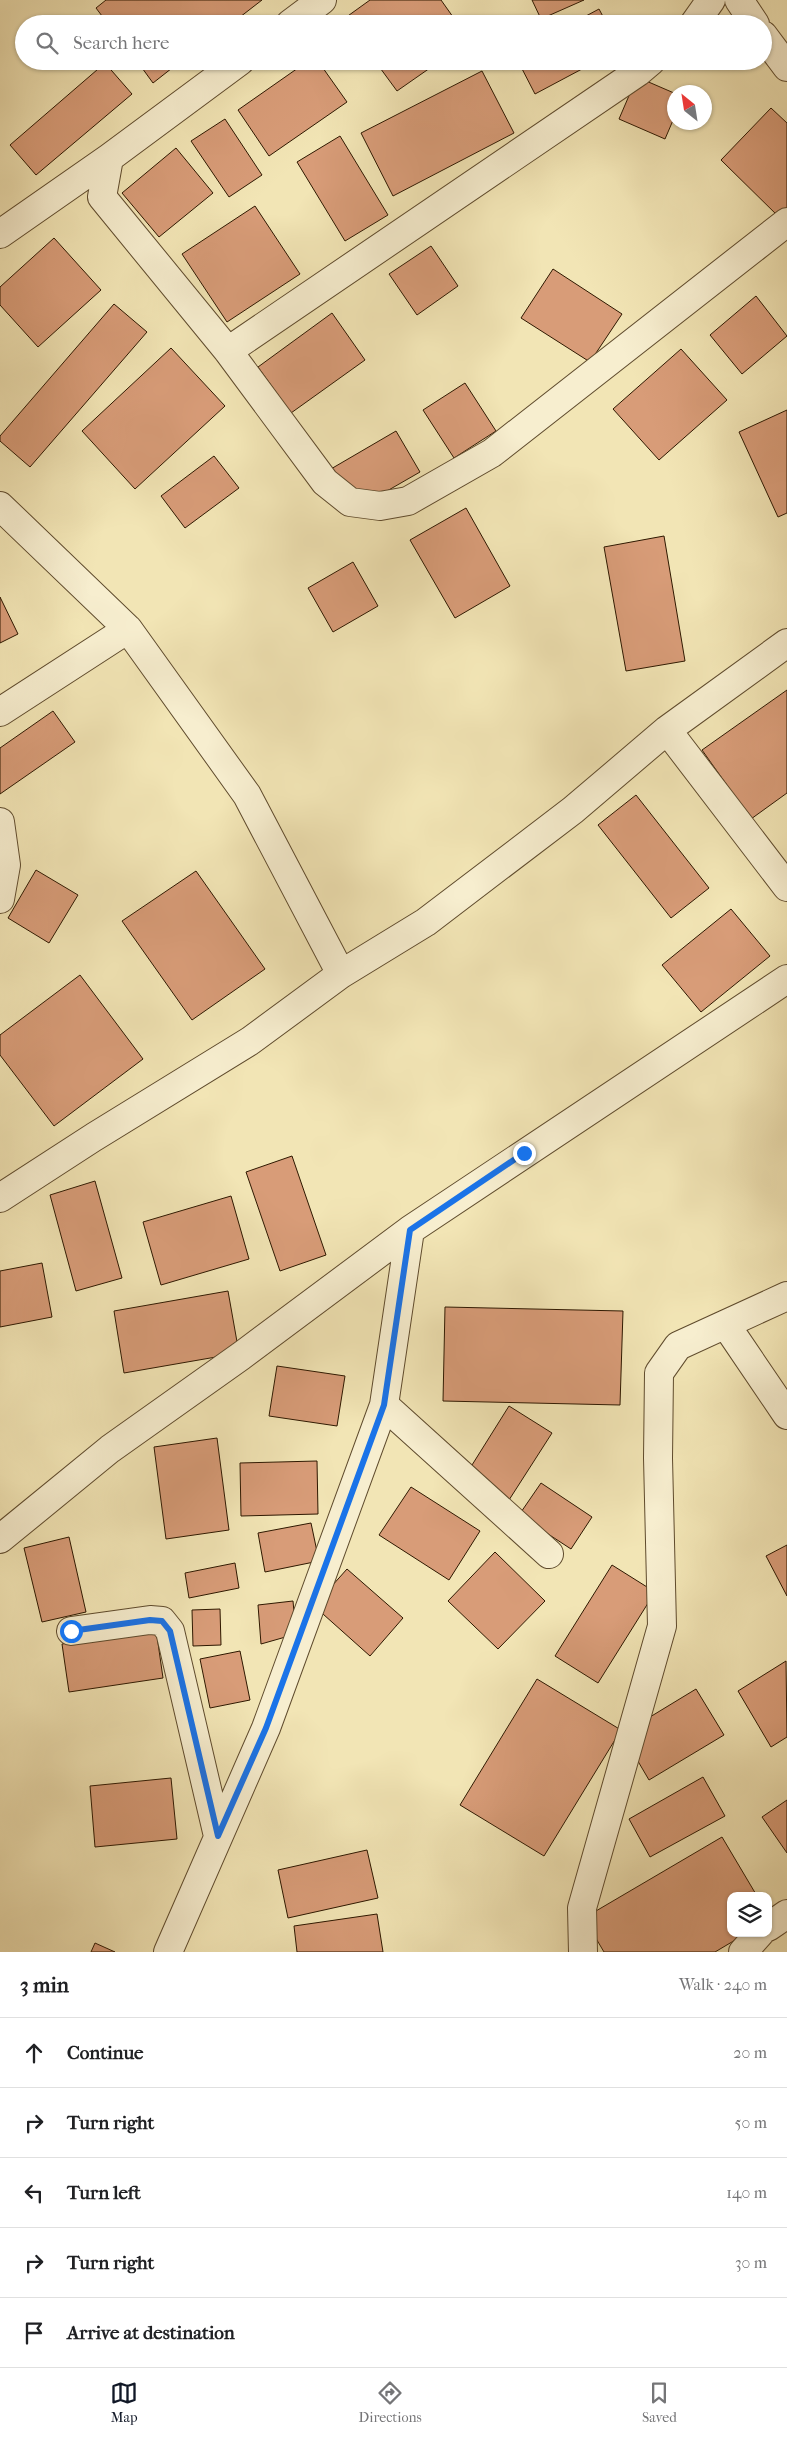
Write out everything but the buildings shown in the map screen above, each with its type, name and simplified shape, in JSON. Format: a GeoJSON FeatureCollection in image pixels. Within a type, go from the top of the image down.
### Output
{"type":"FeatureCollection","features":[{"type":"Feature","properties":{"kind":"street"},"geometry":{"type":"LineString","coordinates":[[302,15],[322,0]]}},
{"type":"Feature","properties":{"kind":"street"},"geometry":{"type":"LineString","coordinates":[[700,15],[711,0]]}},
{"type":"Feature","properties":{"kind":"street"},"geometry":{"type":"LineString","coordinates":[[739,0],[749,15]]}},
{"type":"Feature","properties":{"kind":"street"},"geometry":{"type":"LineString","coordinates":[[772,47],[787,67]]}},
{"type":"Feature","properties":{"kind":"street"},"geometry":{"type":"LineString","coordinates":[[0,234],[109,158],[228,70]]}},
{"type":"Feature","properties":{"kind":"street"},"geometry":{"type":"LineString","coordinates":[[228,351],[640,70]]}},
{"type":"Feature","properties":{"kind":"street"},"geometry":{"type":"LineString","coordinates":[[109,158],[102,197],[228,351],[325,482],[350,502],[380,506],[408,501],[492,453],[787,222]]}},
{"type":"Feature","properties":{"kind":"street"},"geometry":{"type":"LineString","coordinates":[[0,506],[128,629],[247,795],[341,974]]}},
{"type":"Feature","properties":{"kind":"street"},"geometry":{"type":"LineString","coordinates":[[0,712],[128,629]]}},
{"type":"Feature","properties":{"kind":"street"},"geometry":{"type":"LineString","coordinates":[[0,1198],[94,1137],[250,1041],[341,974],[426,922],[573,810],[667,730],[787,643]]}},
{"type":"Feature","properties":{"kind":"street"},"geometry":{"type":"LineString","coordinates":[[667,730],[787,887]]}},
{"type":"Feature","properties":{"kind":"street"},"geometry":{"type":"LineString","coordinates":[[0,822],[6,866],[0,899]]}},
{"type":"Feature","properties":{"kind":"street"},"geometry":{"type":"LineString","coordinates":[[0,1539],[110,1449],[241,1356],[410,1230],[787,979]]}},
{"type":"Feature","properties":{"kind":"street"},"geometry":{"type":"LineString","coordinates":[[168,1952],[266,1728],[384,1405],[410,1230]]}},
{"type":"Feature","properties":{"kind":"street"},"geometry":{"type":"LineString","coordinates":[[583,1952],[582,1908],[662,1626],[658,1458],[659,1373],[678,1346],[787,1296]]}},
{"type":"Feature","properties":{"kind":"street"},"geometry":{"type":"LineString","coordinates":[[726,1325],[787,1415]]}},
{"type":"Feature","properties":{"kind":"street"},"geometry":{"type":"LineString","coordinates":[[384,1405],[549,1554]]}},
{"type":"Feature","properties":{"kind":"street"},"geometry":{"type":"LineString","coordinates":[[71,1631],[150,1620],[162,1621],[170,1631],[218,1836]]}},
{"type":"Feature","properties":{"kind":"street"},"geometry":{"type":"LineString","coordinates":[[772,1924],[787,1914]]}},
{"type":"Feature","properties":{"kind":"street"},"geometry":{"type":"LineString","coordinates":[[743,1952],[756,1937]]}},
{"type":"Feature","properties":{"kind":"route"},"geometry":{"type":"LineString","coordinates":[[71,1631],[150,1620],[162,1621],[170,1631],[218,1836],[266,1728],[384,1405],[410,1230],[524,1153]]}}]}
